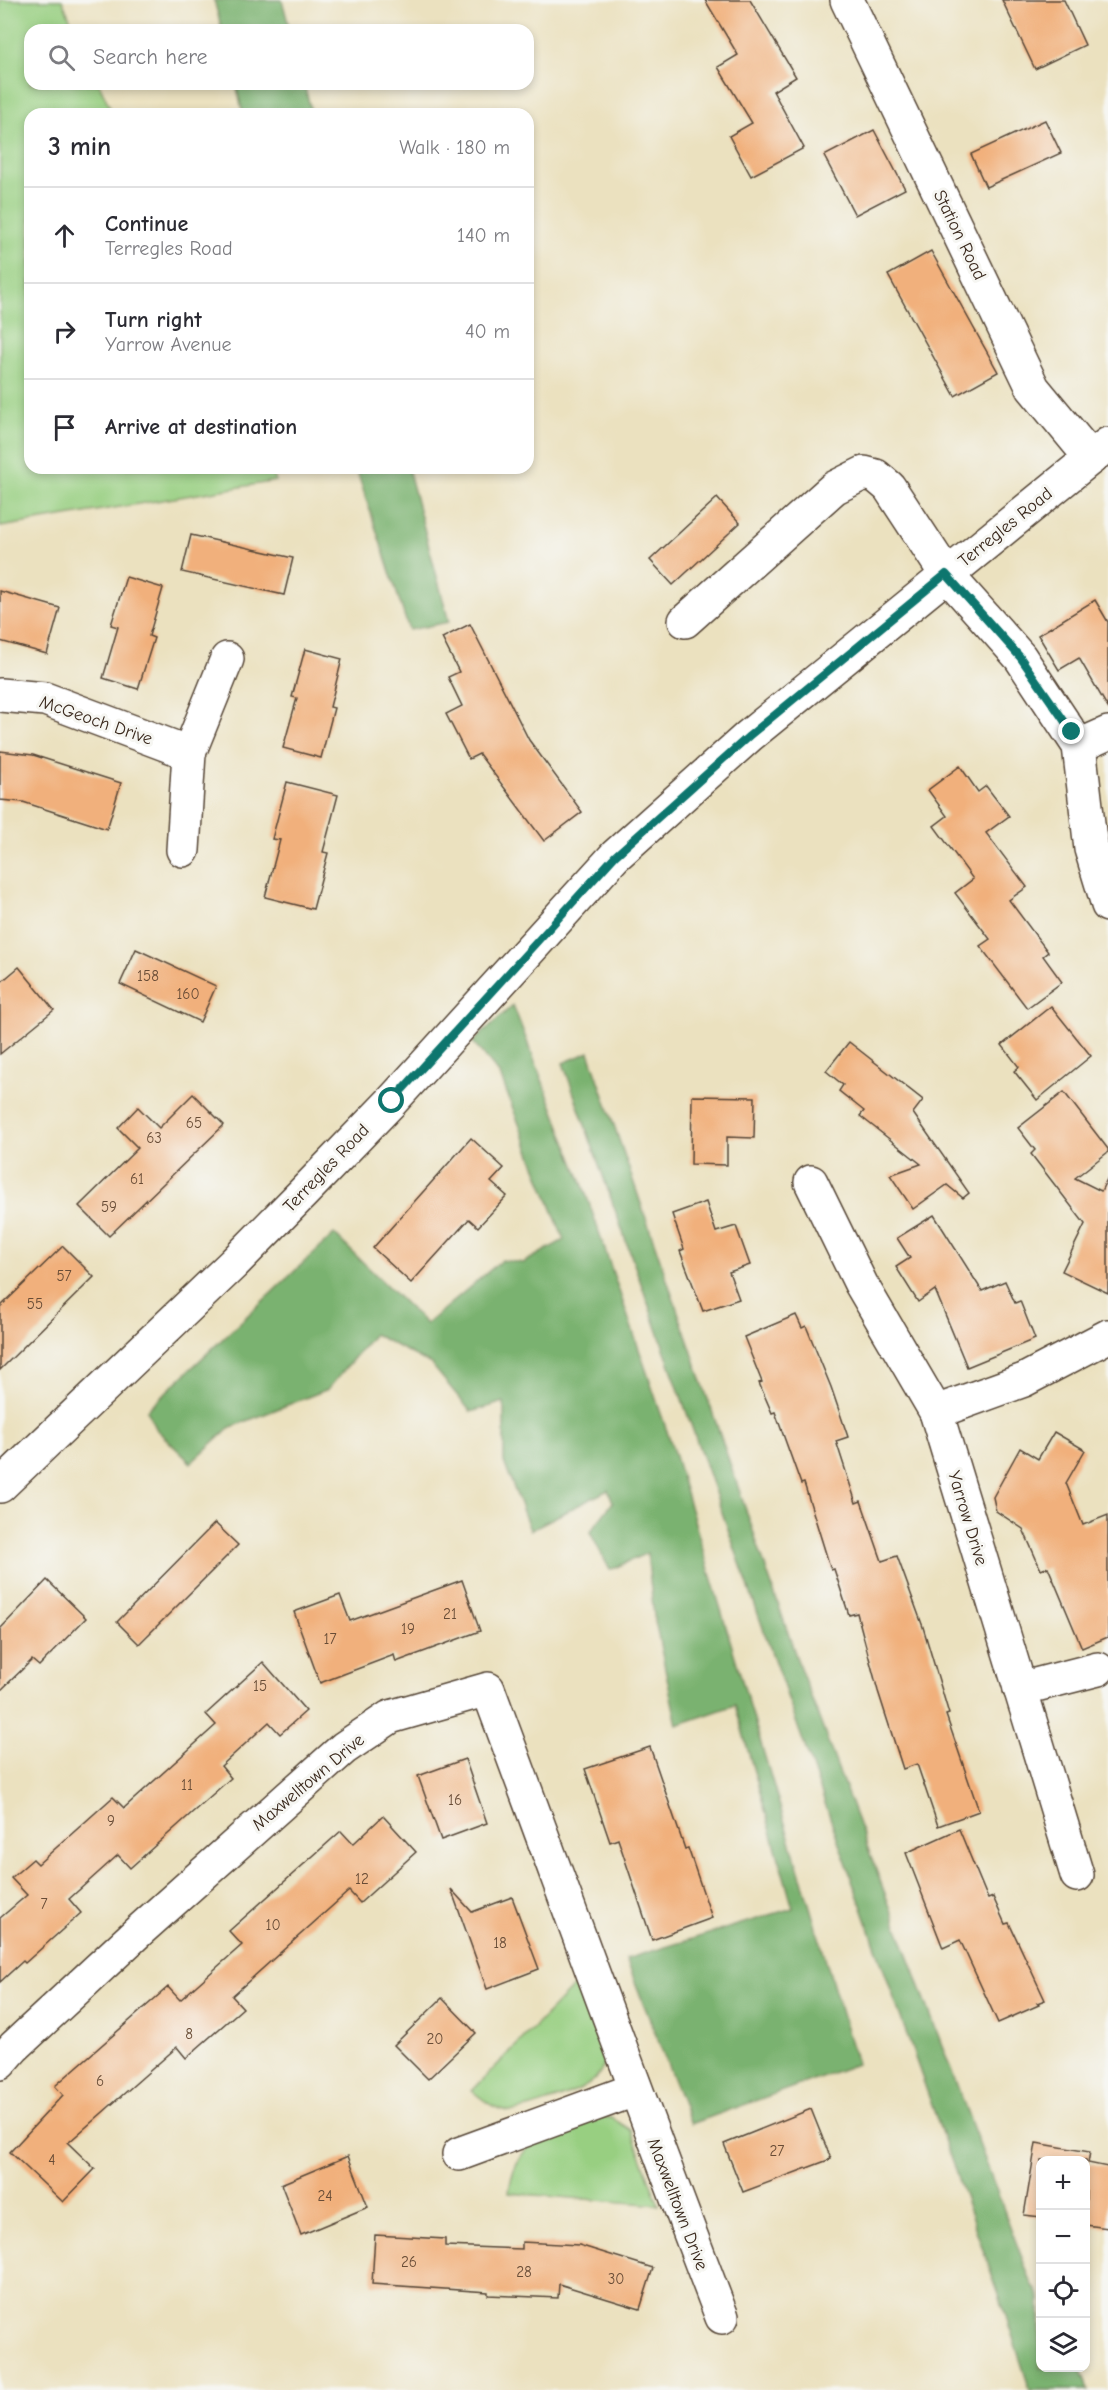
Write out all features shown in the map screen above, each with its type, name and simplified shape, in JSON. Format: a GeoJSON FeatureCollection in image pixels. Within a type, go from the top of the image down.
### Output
{"type":"FeatureCollection","features":[{"type":"Feature","properties":{"kind":"street","name":"Station Road"},"geometry":{"type":"LineString","coordinates":[[847,0],[1033,388],[1100,451]]}},
{"type":"Feature","properties":{"kind":"street","name":"Terregles Road"},"geometry":{"type":"LineString","coordinates":[[0,1486],[233,1264],[392,1101],[615,856],[749,736],[1100,451]]}},
{"type":"Feature","properties":{"kind":"street"},"geometry":{"type":"LineString","coordinates":[[685,621],[834,488],[864,473],[876,476],[889,487],[946,574],[1094,739],[1091,849],[1108,906]]}},
{"type":"Feature","properties":{"kind":"street"},"geometry":{"type":"LineString","coordinates":[[183,850],[189,753],[227,659]]}},
{"type":"Feature","properties":{"kind":"street","name":"McGeoch Drive"},"geometry":{"type":"LineString","coordinates":[[0,695],[45,699],[189,753]]}},
{"type":"Feature","properties":{"kind":"street","name":"Yarrow Drive"},"geometry":{"type":"LineString","coordinates":[[811,1182],[861,1284],[936,1412],[1077,1875]]}},
{"type":"Feature","properties":{"kind":"street"},"geometry":{"type":"LineString","coordinates":[[936,1412],[1024,1380],[1108,1336]]}},
{"type":"Feature","properties":{"kind":"street"},"geometry":{"type":"LineString","coordinates":[[1020,1689],[1098,1669]]}},
{"type":"Feature","properties":{"kind":"street","name":"Maxwelltown Drive"},"geometry":{"type":"LineString","coordinates":[[0,2063],[14,2047],[139,1931],[344,1748],[390,1717],[488,1689],[590,1963],[634,2090],[722,2318]]}},
{"type":"Feature","properties":{"kind":"street"},"geometry":{"type":"LineString","coordinates":[[459,2154],[634,2090]]}},
{"type":"Feature","properties":{"kind":"green space"},"geometry":{"type":"Polygon","coordinates":[[[0,0],[62,0],[72,24],[24,24],[24,90],[102,90],[110,108],[24,108],[24,474],[273,474],[276,481],[0,527],[0,0]]]}},
{"type":"Feature","properties":{"kind":"green space"},"geometry":{"type":"Polygon","coordinates":[[[214,0],[282,0],[288,24],[220,24],[214,0]]]}},
{"type":"Feature","properties":{"kind":"green space"},"geometry":{"type":"Polygon","coordinates":[[[237,90],[306,90],[310,108],[242,108],[237,90]]]}},
{"type":"Feature","properties":{"kind":"green space"},"geometry":{"type":"Polygon","coordinates":[[[358,474],[410,474],[449,622],[409,630],[358,474]]]}},
{"type":"Feature","properties":{"kind":"green space"},"geometry":{"type":"Polygon","coordinates":[[[513,1005],[585,1191],[671,1443],[857,2064],[691,2124],[626,1959],[793,1908],[735,1705],[677,1725],[654,1616],[647,1553],[610,1570],[590,1532],[613,1502],[608,1490],[530,1530],[504,1462],[504,1402],[471,1412],[431,1364],[374,1334],[328,1389],[229,1428],[191,1463],[157,1430],[147,1410],[334,1234],[426,1324],[502,1260],[523,1263],[564,1240],[500,1075],[473,1042],[513,1005]]]}},
{"type":"Feature","properties":{"kind":"green space"},"geometry":{"type":"Polygon","coordinates":[[[589,1052],[799,1665],[1036,2290],[1036,2372],[1082,2372],[1089,2390],[1030,2390],[999,2295],[563,1063],[589,1052]]]}},
{"type":"Feature","properties":{"kind":"green space"},"geometry":{"type":"Polygon","coordinates":[[[577,1983],[605,2058],[601,2071],[592,2082],[569,2094],[514,2111],[493,2106],[472,2091],[577,1983]]]}},
{"type":"Feature","properties":{"kind":"green space"},"geometry":{"type":"Polygon","coordinates":[[[595,2116],[612,2118],[631,2130],[659,2205],[509,2193],[518,2160],[537,2140],[595,2116]]]}},
{"type":"Feature","properties":{"kind":"building"},"geometry":{"type":"Polygon","coordinates":[[[705,0],[750,0],[796,77],[773,91],[804,148],[751,176],[729,136],[752,123],[718,67],[738,55],[705,0]]]}},
{"type":"Feature","properties":{"kind":"building"},"geometry":{"type":"Polygon","coordinates":[[[1002,0],[1064,0],[1085,45],[1035,69],[1002,0]]]}},
{"type":"Feature","properties":{"kind":"building"},"geometry":{"type":"Polygon","coordinates":[[[1045,120],[1061,153],[986,187],[971,154],[1045,120]]]}},
{"type":"Feature","properties":{"kind":"building"},"geometry":{"type":"Polygon","coordinates":[[[874,130],[905,189],[855,215],[824,156],[874,130]]]}},
{"type":"Feature","properties":{"kind":"building"},"geometry":{"type":"Polygon","coordinates":[[[931,251],[998,372],[955,396],[888,275],[931,251]]]}},
{"type":"Feature","properties":{"kind":"building"},"geometry":{"type":"Polygon","coordinates":[[[717,498],[740,523],[673,585],[650,560],[717,498]]]}},
{"type":"Feature","properties":{"kind":"building"},"geometry":{"type":"Polygon","coordinates":[[[191,535],[293,558],[284,595],[182,572],[191,535]]]}},
{"type":"Feature","properties":{"kind":"building"},"geometry":{"type":"Polygon","coordinates":[[[126,577],[163,588],[149,636],[154,638],[138,689],[103,678],[118,627],[111,625],[126,577]]]}},
{"type":"Feature","properties":{"kind":"building"},"geometry":{"type":"Polygon","coordinates":[[[0,591],[60,608],[47,654],[0,641],[0,591]]]}},
{"type":"Feature","properties":{"kind":"building"},"geometry":{"type":"Polygon","coordinates":[[[1095,600],[1108,622],[1108,708],[1079,658],[1059,670],[1038,635],[1095,600]]]}},
{"type":"Feature","properties":{"kind":"building"},"geometry":{"type":"Polygon","coordinates":[[[470,624],[529,740],[582,812],[544,841],[479,754],[469,759],[446,714],[462,706],[448,677],[459,672],[442,638],[470,624]]]}},
{"type":"Feature","properties":{"kind":"building"},"geometry":{"type":"Polygon","coordinates":[[[305,649],[342,659],[330,707],[334,708],[321,758],[283,748],[297,698],[292,697],[305,649]]]}},
{"type":"Feature","properties":{"kind":"building"},"geometry":{"type":"Polygon","coordinates":[[[0,751],[33,755],[121,783],[107,829],[23,802],[0,800],[0,751]]]}},
{"type":"Feature","properties":{"kind":"building"},"geometry":{"type":"Polygon","coordinates":[[[960,766],[978,792],[986,786],[1009,816],[986,833],[1027,887],[1009,900],[1048,952],[1043,956],[1062,982],[1027,1008],[980,946],[990,939],[955,893],[973,879],[934,826],[947,816],[928,790],[960,766]]]}},
{"type":"Feature","properties":{"kind":"building"},"geometry":{"type":"Polygon","coordinates":[[[287,782],[338,795],[323,852],[328,853],[313,909],[265,897],[280,840],[272,839],[287,782]]]}},
{"type":"Feature","properties":{"kind":"building"},"geometry":{"type":"Polygon","coordinates":[[[136,949],[216,986],[200,1022],[120,984],[136,949]]]}},
{"type":"Feature","properties":{"kind":"building"},"geometry":{"type":"Polygon","coordinates":[[[19,967],[54,1010],[0,1054],[0,983],[19,967]]]}},
{"type":"Feature","properties":{"kind":"building"},"geometry":{"type":"Polygon","coordinates":[[[1051,1006],[1091,1056],[1037,1100],[1014,1071],[1019,1067],[1002,1045],[1051,1006]]]}},
{"type":"Feature","properties":{"kind":"building"},"geometry":{"type":"Polygon","coordinates":[[[849,1042],[923,1100],[913,1113],[969,1193],[963,1198],[947,1185],[913,1209],[890,1175],[921,1164],[860,1116],[864,1111],[839,1091],[843,1085],[826,1071],[849,1042]]]}},
{"type":"Feature","properties":{"kind":"building"},"geometry":{"type":"Polygon","coordinates":[[[1064,1092],[1108,1149],[1108,1152],[1075,1178],[1101,1191],[1108,1177],[1108,1293],[1062,1271],[1085,1224],[1031,1154],[1035,1150],[1018,1128],[1064,1092]]]}},
{"type":"Feature","properties":{"kind":"building"},"geometry":{"type":"Polygon","coordinates":[[[193,1094],[224,1125],[109,1236],[79,1206],[138,1148],[118,1128],[138,1107],[159,1128],[193,1094]]]}},
{"type":"Feature","properties":{"kind":"building"},"geometry":{"type":"Polygon","coordinates":[[[692,1096],[755,1097],[754,1138],[727,1137],[727,1165],[691,1164],[692,1096]]]}},
{"type":"Feature","properties":{"kind":"building"},"geometry":{"type":"Polygon","coordinates":[[[471,1138],[504,1168],[491,1182],[507,1196],[478,1227],[469,1219],[411,1283],[373,1248],[471,1138]]]}},
{"type":"Feature","properties":{"kind":"building"},"geometry":{"type":"Polygon","coordinates":[[[706,1202],[716,1232],[736,1226],[750,1265],[729,1272],[739,1299],[703,1311],[680,1251],[684,1249],[672,1214],[706,1202]]]}},
{"type":"Feature","properties":{"kind":"building"},"geometry":{"type":"Polygon","coordinates":[[[934,1215],[982,1291],[1005,1281],[1015,1303],[1020,1301],[1035,1339],[967,1367],[935,1290],[918,1302],[896,1267],[910,1258],[897,1238],[934,1215]]]}},
{"type":"Feature","properties":{"kind":"building"},"geometry":{"type":"Polygon","coordinates":[[[63,1246],[94,1277],[0,1370],[0,1307],[63,1246]]]}},
{"type":"Feature","properties":{"kind":"building"},"geometry":{"type":"Polygon","coordinates":[[[796,1315],[802,1328],[806,1326],[848,1437],[836,1441],[856,1503],[861,1501],[882,1561],[897,1556],[923,1627],[949,1714],[946,1715],[979,1811],[938,1826],[917,1764],[903,1769],[878,1691],[857,1613],[849,1615],[834,1569],[831,1570],[804,1483],[801,1484],[775,1412],[772,1413],[759,1383],[762,1382],[744,1337],[796,1315]]]}},
{"type":"Feature","properties":{"kind":"building"},"geometry":{"type":"Polygon","coordinates":[[[1054,1432],[1085,1450],[1066,1483],[1083,1525],[1108,1515],[1108,1637],[1082,1648],[1048,1567],[1041,1570],[1023,1529],[996,1511],[993,1497],[1020,1448],[1038,1459],[1054,1432]]]}},
{"type":"Feature","properties":{"kind":"building"},"geometry":{"type":"Polygon","coordinates":[[[215,1523],[238,1545],[139,1644],[117,1622],[215,1523]]]}},
{"type":"Feature","properties":{"kind":"building"},"geometry":{"type":"Polygon","coordinates":[[[47,1580],[86,1618],[39,1666],[32,1660],[0,1691],[0,1629],[47,1580]]]}},
{"type":"Feature","properties":{"kind":"building"},"geometry":{"type":"Polygon","coordinates":[[[462,1580],[480,1631],[396,1662],[394,1655],[320,1683],[294,1612],[340,1595],[350,1621],[462,1580]]]}},
{"type":"Feature","properties":{"kind":"building"},"geometry":{"type":"Polygon","coordinates":[[[263,1662],[306,1711],[280,1734],[269,1722],[221,1766],[231,1778],[130,1868],[118,1855],[69,1899],[81,1913],[0,1982],[0,1918],[27,1895],[11,1878],[33,1859],[38,1864],[113,1797],[124,1808],[216,1725],[206,1714],[263,1662]]]}},
{"type":"Feature","properties":{"kind":"building"},"geometry":{"type":"Polygon","coordinates":[[[650,1747],[685,1849],[688,1848],[712,1918],[652,1940],[618,1839],[610,1842],[585,1769],[650,1747]]]}},
{"type":"Feature","properties":{"kind":"building"},"geometry":{"type":"Polygon","coordinates":[[[465,1759],[487,1823],[441,1840],[418,1776],[465,1759]]]}},
{"type":"Feature","properties":{"kind":"building"},"geometry":{"type":"Polygon","coordinates":[[[383,1816],[416,1852],[360,1903],[349,1891],[232,1996],[243,2008],[186,2058],[177,2047],[68,2143],[95,2169],[63,2202],[10,2152],[63,2095],[55,2086],[168,1987],[180,2000],[242,1945],[229,1931],[341,1831],[353,1844],[383,1816]]]}},
{"type":"Feature","properties":{"kind":"building"},"geometry":{"type":"Polygon","coordinates":[[[959,1829],[988,1899],[993,1897],[1005,1924],[1009,1923],[1045,2000],[1037,2003],[1039,2005],[998,2023],[960,1940],[943,1948],[906,1853],[959,1829]]]}},
{"type":"Feature","properties":{"kind":"building"},"geometry":{"type":"Polygon","coordinates":[[[451,1889],[472,1912],[512,1897],[539,1969],[487,1989],[451,1889]]]}},
{"type":"Feature","properties":{"kind":"building"},"geometry":{"type":"Polygon","coordinates":[[[442,1998],[476,2033],[428,2079],[394,2045],[442,1998]]]}},
{"type":"Feature","properties":{"kind":"building"},"geometry":{"type":"Polygon","coordinates":[[[811,2109],[831,2159],[743,2192],[724,2144],[811,2109]]]}},
{"type":"Feature","properties":{"kind":"building"},"geometry":{"type":"Polygon","coordinates":[[[1036,2143],[1090,2152],[1089,2156],[1036,2156],[1036,2216],[1024,2215],[1036,2143]]]}},
{"type":"Feature","properties":{"kind":"building"},"geometry":{"type":"Polygon","coordinates":[[[348,2156],[368,2207],[301,2235],[281,2184],[348,2156]]]}},
{"type":"Feature","properties":{"kind":"building"},"geometry":{"type":"Polygon","coordinates":[[[1090,2163],[1108,2167],[1108,2228],[1090,2226],[1090,2163]]]}},
{"type":"Feature","properties":{"kind":"building"},"geometry":{"type":"Polygon","coordinates":[[[375,2235],[445,2239],[445,2246],[522,2249],[522,2242],[579,2245],[653,2268],[640,2309],[559,2284],[558,2298],[488,2295],[488,2292],[372,2284],[375,2235]]]}},
{"type":"Feature","properties":{"kind":"route"},"geometry":{"type":"LineString","coordinates":[[392,1101],[615,856],[749,736],[946,574],[1020,657],[1072,732]]}}]}
